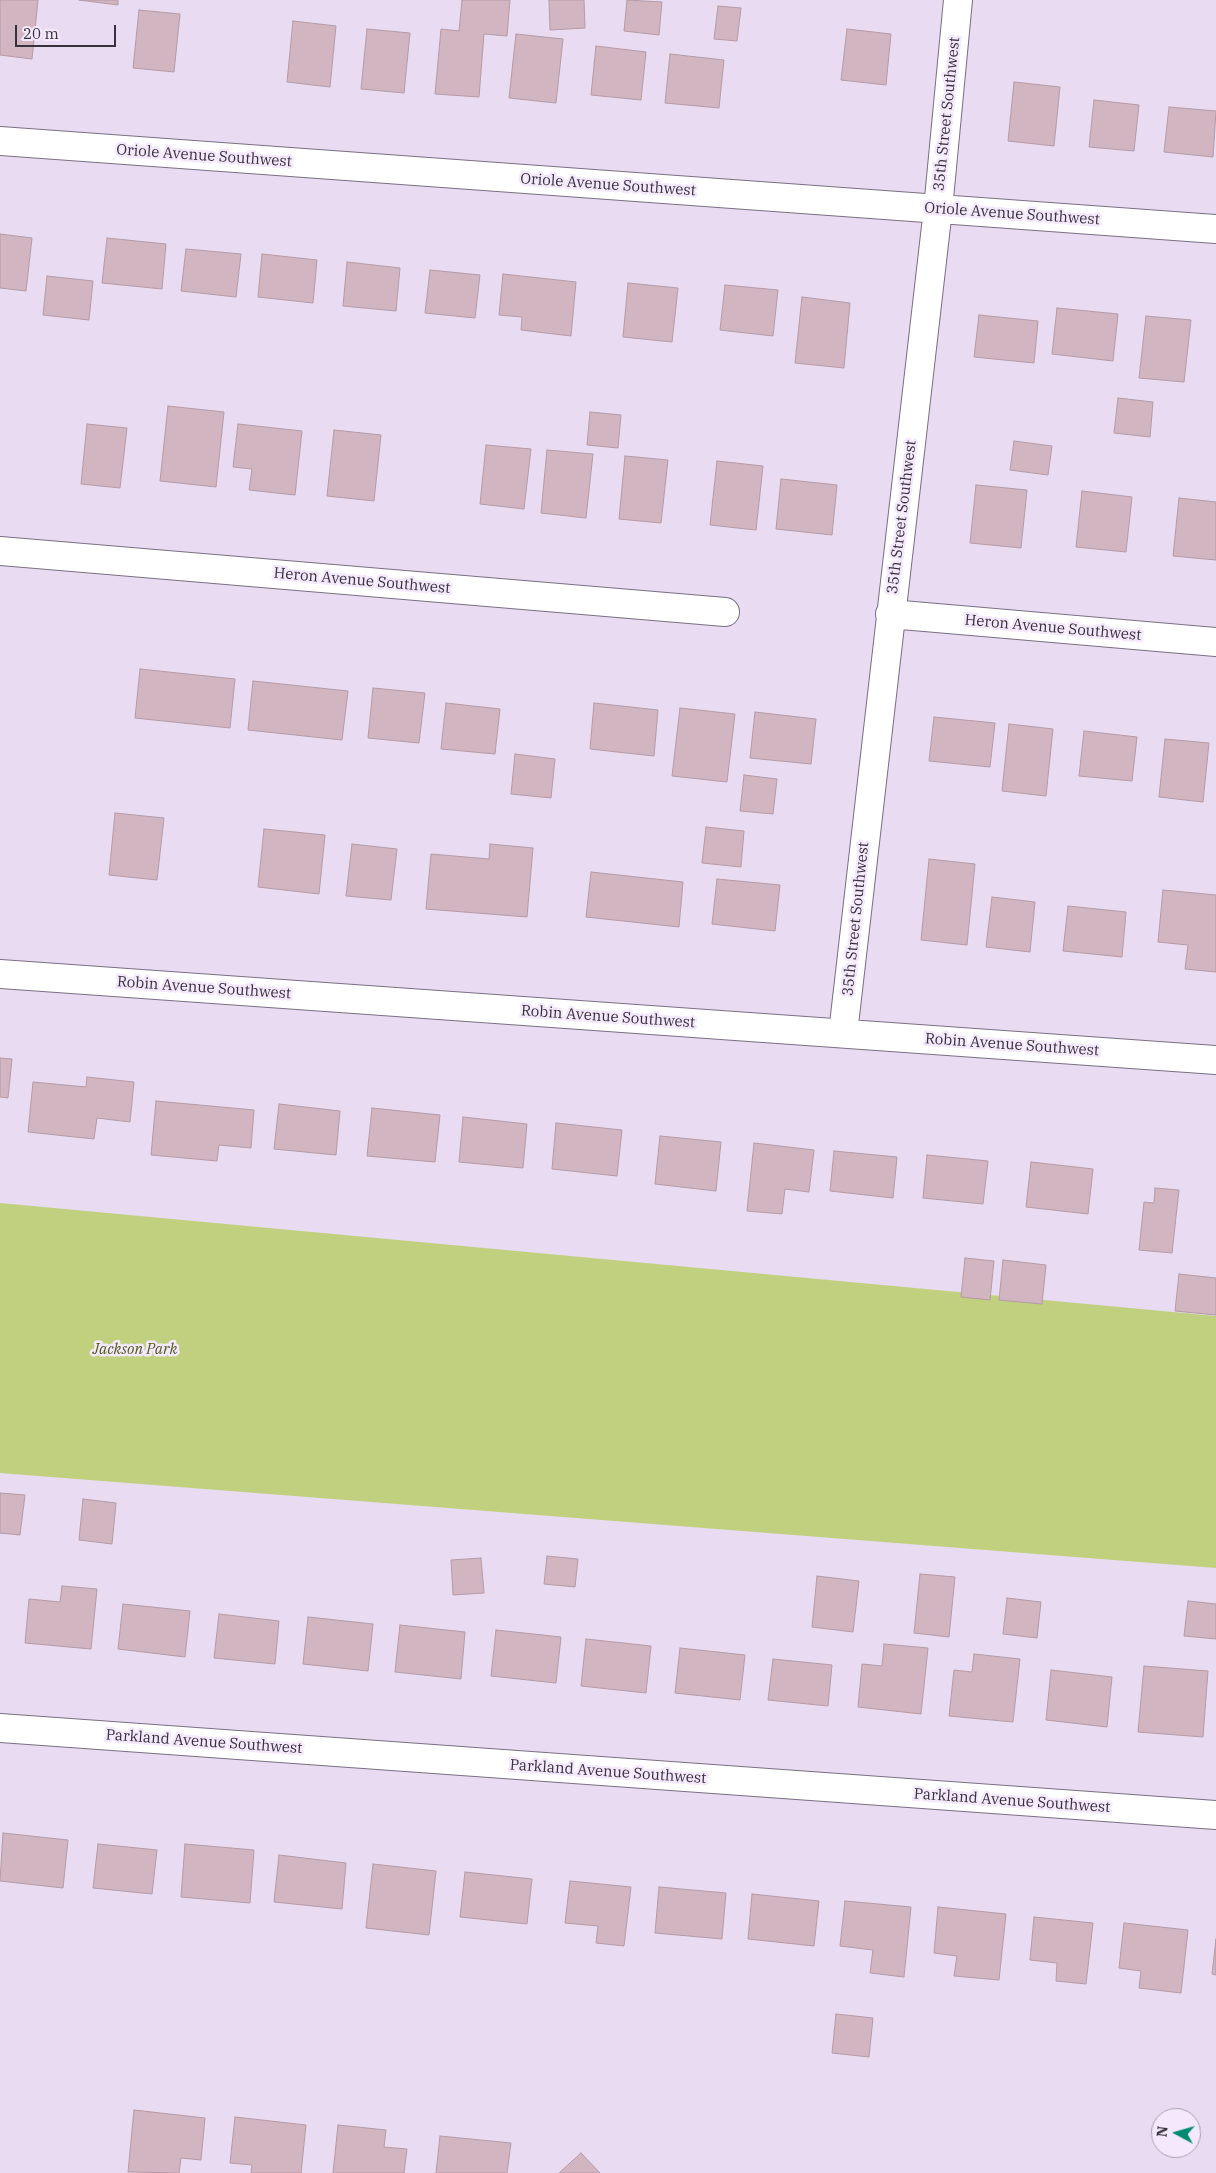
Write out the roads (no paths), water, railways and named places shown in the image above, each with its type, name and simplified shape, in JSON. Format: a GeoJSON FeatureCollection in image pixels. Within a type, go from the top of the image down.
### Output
{"type":"FeatureCollection","features":[{"type":"Feature","properties":{"kind":"street","name":"35th Street Southwest"},"geometry":{"type":"LineString","coordinates":[[844,1033],[890,614],[938,209],[958,0]]}},
{"type":"Feature","properties":{"kind":"street","name":"Oriole Avenue Southwest"},"geometry":{"type":"LineString","coordinates":[[0,141],[1216,230]]}},
{"type":"Feature","properties":{"kind":"street","name":"Heron Avenue Southwest"},"geometry":{"type":"LineString","coordinates":[[0,551],[725,612]]}},
{"type":"Feature","properties":{"kind":"street","name":"Heron Avenue Southwest"},"geometry":{"type":"LineString","coordinates":[[890,614],[1216,642]]}},
{"type":"Feature","properties":{"kind":"street","name":"Robin Avenue Southwest"},"geometry":{"type":"LineString","coordinates":[[0,974],[1216,1060]]}},
{"type":"Feature","properties":{"kind":"street","name":"Parkland Avenue Southwest"},"geometry":{"type":"LineString","coordinates":[[0,1728],[1216,1815]]}},
{"type":"Feature","properties":{"kind":"park label","name":"Jackson Park"},"geometry":{"type":"Point","coordinates":[135,1350]}}]}
